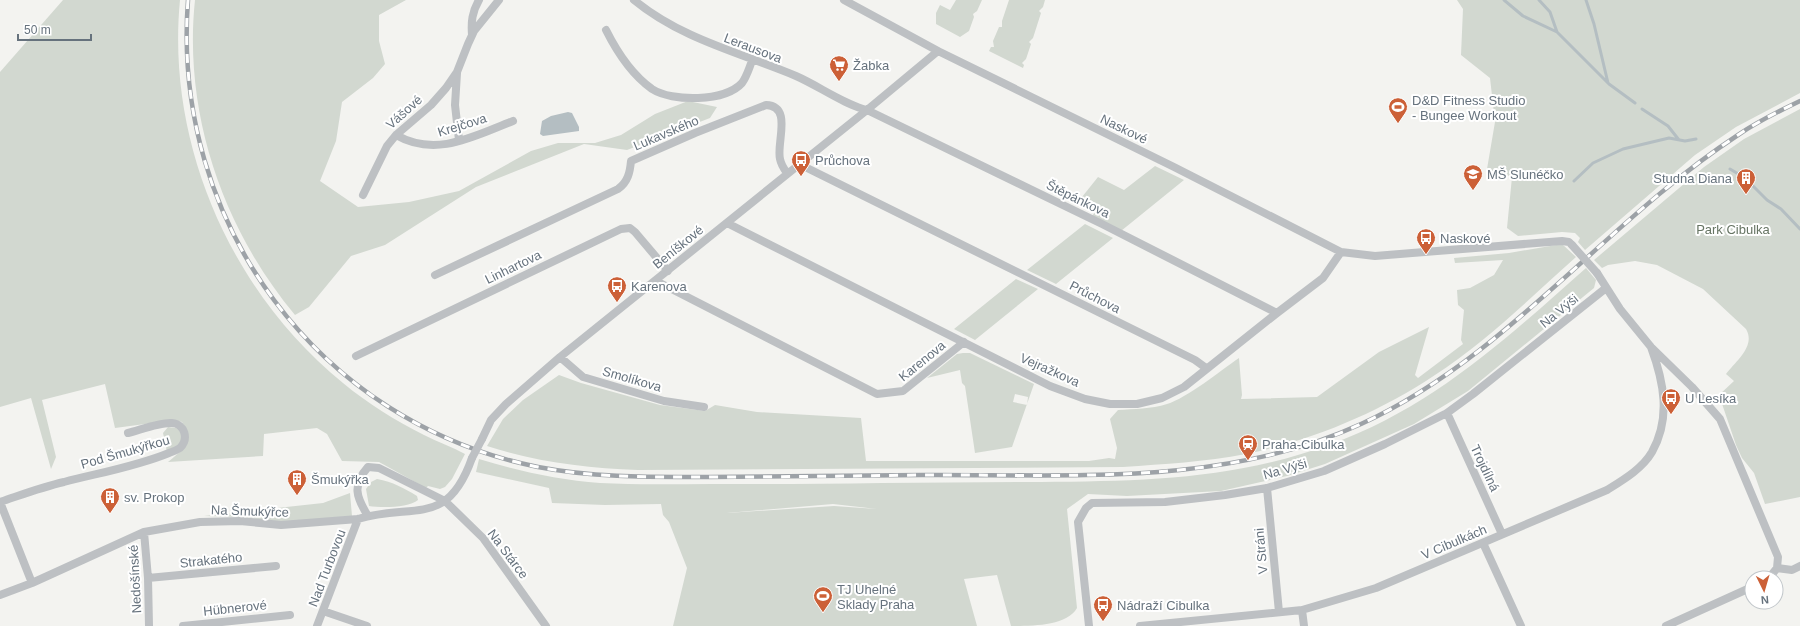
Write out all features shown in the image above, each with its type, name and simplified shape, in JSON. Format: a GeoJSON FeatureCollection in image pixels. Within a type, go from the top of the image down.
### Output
{"type":"FeatureCollection","features":[{"type":"Feature","properties":{"kind":"street","name":"Vášové"},"geometry":{"type":"LineString","coordinates":[[472,36],[472,15],[479,0]]}},
{"type":"Feature","properties":{"kind":"street","name":"Vášové"},"geometry":{"type":"LineString","coordinates":[[363,195],[382,154],[396,135],[431,105],[446,88],[457,72],[472,36],[499,0]]}},
{"type":"Feature","properties":{"kind":"street","name":"Lerausova"},"geometry":{"type":"LineString","coordinates":[[634,0],[666,22],[692,37],[795,76],[856,107],[867,110]]}},
{"type":"Feature","properties":{"kind":"street","name":"Naskové"},"geometry":{"type":"LineString","coordinates":[[844,0],[938,51],[1160,160],[1341,252],[1375,256],[1562,241],[1569,242],[1572,245],[1597,273],[1606,288]]}},
{"type":"Feature","properties":{"kind":"street"},"geometry":{"type":"LineString","coordinates":[[606,30],[620,55],[639,78],[653,90],[686,99],[711,96],[734,89],[741,84],[752,61]]}},
{"type":"Feature","properties":{"kind":"street","name":"Beníškové"},"geometry":{"type":"LineString","coordinates":[[445,501],[456,491],[465,478],[472,458],[491,420],[506,404],[560,358],[938,51]]}},
{"type":"Feature","properties":{"kind":"street","name":"Vášové"},"geometry":{"type":"LineString","coordinates":[[457,72],[455,105],[459,140]]}},
{"type":"Feature","properties":{"kind":"street","name":"Lukavského"},"geometry":{"type":"LineString","coordinates":[[435,275],[618,189],[628,178],[631,161],[694,133],[766,106],[775,108],[781,115],[780,158],[787,173]]}},
{"type":"Feature","properties":{"kind":"street","name":"Štěpánkova"},"geometry":{"type":"LineString","coordinates":[[867,110],[1277,312]]}},
{"type":"Feature","properties":{"kind":"street","name":"Krejčova"},"geometry":{"type":"LineString","coordinates":[[396,135],[407,141],[429,146],[440,145],[513,121]]}},
{"type":"Feature","properties":{"kind":"street","name":"Průchova"},"geometry":{"type":"LineString","coordinates":[[799,164],[1195,360],[1206,368]]}},
{"type":"Feature","properties":{"kind":"street","name":"Vejražkova"},"geometry":{"type":"LineString","coordinates":[[727,223],[1050,386],[1085,399],[1110,404],[1138,404],[1162,398],[1184,387],[1277,312],[1323,278],[1341,252]]}},
{"type":"Feature","properties":{"kind":"street","name":"Linhartova"},"geometry":{"type":"LineString","coordinates":[[356,356],[621,228],[630,228],[635,232],[668,270]]}},
{"type":"Feature","properties":{"kind":"street","name":"Karenova"},"geometry":{"type":"LineString","coordinates":[[656,281],[876,394],[903,392],[964,342]]}},
{"type":"Feature","properties":{"kind":"street"},"geometry":{"type":"LineString","coordinates":[[1606,288],[1651,347],[1692,387],[1720,419],[1778,557],[1777,568],[1792,570],[1800,566]]}},
{"type":"Feature","properties":{"kind":"street","name":"Na Výši"},"geometry":{"type":"LineString","coordinates":[[1088,626],[1078,522],[1086,508],[1092,503],[1165,502],[1267,488],[1324,471],[1385,444],[1447,413],[1606,288]]}},
{"type":"Feature","properties":{"kind":"street","name":"V Cibulkách"},"geometry":{"type":"LineString","coordinates":[[1140,626],[1302,610],[1376,588],[1607,490],[1639,467],[1651,452],[1660,432],[1664,407],[1664,388],[1660,370],[1651,347]]}},
{"type":"Feature","properties":{"kind":"street","name":"Smolíkova"},"geometry":{"type":"LineString","coordinates":[[560,358],[583,378],[664,401],[704,407]]}},
{"type":"Feature","properties":{"kind":"street","name":"Trojdílná"},"geometry":{"type":"LineString","coordinates":[[1447,413],[1502,534]]}},
{"type":"Feature","properties":{"kind":"street","name":"Pod Šmukýřkou"},"geometry":{"type":"LineString","coordinates":[[32,582],[0,502],[62,482],[126,467],[168,454],[179,448],[184,442],[185,436],[183,429],[177,424],[170,423],[128,433]]}},
{"type":"Feature","properties":{"kind":"street"},"geometry":{"type":"LineString","coordinates":[[368,516],[358,498],[357,486],[362,474],[368,467],[379,468],[445,501]]}},
{"type":"Feature","properties":{"kind":"street","name":"V Stráni"},"geometry":{"type":"LineString","coordinates":[[1267,488],[1279,612]]}},
{"type":"Feature","properties":{"kind":"street","name":"Na Šmukýřce"},"geometry":{"type":"LineString","coordinates":[[0,595],[144,532],[200,522],[240,521],[280,525],[358,519],[368,516],[419,511],[445,501]]}},
{"type":"Feature","properties":{"kind":"street","name":"Na Stárce"},"geometry":{"type":"LineString","coordinates":[[445,501],[483,538],[546,626]]}},
{"type":"Feature","properties":{"kind":"street","name":"Nad Turbovou"},"geometry":{"type":"LineString","coordinates":[[318,626],[358,519]]}},
{"type":"Feature","properties":{"kind":"street","name":"Nedošínské"},"geometry":{"type":"LineString","coordinates":[[144,532],[148,578],[149,626]]}},
{"type":"Feature","properties":{"kind":"street"},"geometry":{"type":"LineString","coordinates":[[1483,543],[1521,626]]}},
{"type":"Feature","properties":{"kind":"street","name":"Strakatého"},"geometry":{"type":"LineString","coordinates":[[148,578],[276,566]]}},
{"type":"Feature","properties":{"kind":"street"},"geometry":{"type":"LineString","coordinates":[[1666,626],[1744,591]]}},
{"type":"Feature","properties":{"kind":"street"},"geometry":{"type":"LineString","coordinates":[[1302,610],[1304,626]]}},
{"type":"Feature","properties":{"kind":"street"},"geometry":{"type":"LineString","coordinates":[[323,611],[367,626]]}},
{"type":"Feature","properties":{"kind":"street","name":"Hübnerové"},"geometry":{"type":"LineString","coordinates":[[183,626],[290,615]]}},
{"type":"Feature","properties":{"kind":"green space"},"geometry":{"type":"Polygon","coordinates":[[[63,0],[180,0],[178,54],[184,108],[196,160],[214,211],[239,260],[268,305],[303,346],[343,383],[392,418],[465,454],[452,479],[445,487],[440,489],[428,486],[426,488],[379,462],[342,461],[327,434],[317,428],[264,434],[263,456],[168,462],[183,449],[188,440],[186,429],[182,422],[175,420],[115,428],[105,384],[42,400],[56,457],[51,469],[31,398],[0,407],[0,72],[63,0]]]}},
{"type":"Feature","properties":{"kind":"green space"},"geometry":{"type":"Polygon","coordinates":[[[195,0],[406,0],[379,15],[379,41],[385,64],[373,78],[342,102],[336,141],[320,181],[358,207],[409,202],[459,191],[531,151],[558,143],[595,143],[621,135],[655,114],[688,101],[717,107],[710,118],[627,150],[584,144],[476,187],[385,245],[351,256],[309,307],[295,315],[270,281],[247,245],[229,207],[214,168],[202,127],[195,85],[193,42],[195,0]]]}},
{"type":"Feature","properties":{"kind":"green space"},"geometry":{"type":"Polygon","coordinates":[[[956,0],[982,0],[977,11],[973,14],[974,17],[969,31],[960,37],[936,24],[936,13],[940,5],[950,10],[956,0]]]}},
{"type":"Feature","properties":{"kind":"green space"},"geometry":{"type":"Polygon","coordinates":[[[1009,0],[1045,0],[1043,7],[1039,11],[1041,13],[1033,38],[1029,42],[1031,44],[1026,59],[1022,63],[1024,65],[1023,68],[989,51],[991,47],[994,47],[993,41],[999,27],[1002,27],[1002,21],[1009,0]]]}},
{"type":"Feature","properties":{"kind":"green space"},"geometry":{"type":"Polygon","coordinates":[[[1457,0],[1800,0],[1800,93],[1736,127],[1695,155],[1585,250],[1578,242],[1580,238],[1575,233],[1562,232],[1518,236],[1507,228],[1512,177],[1487,169],[1495,122],[1490,78],[1461,55],[1463,9],[1457,0]]]}},
{"type":"Feature","properties":{"kind":"green space","name":"Park Cibulka"},"geometry":{"type":"Polygon","coordinates":[[[1800,109],[1800,497],[1765,504],[1754,473],[1742,458],[1736,445],[1719,395],[1734,381],[1726,374],[1744,353],[1747,347],[1748,335],[1746,329],[1703,289],[1657,265],[1635,261],[1608,265],[1602,268],[1594,260],[1704,167],[1744,139],[1800,109]]]}},
{"type":"Feature","properties":{"kind":"green space"},"geometry":{"type":"Polygon","coordinates":[[[1155,166],[1184,180],[1121,231],[1092,216],[1096,211],[1078,202],[1098,177],[1124,190],[1155,166]]]}},
{"type":"Feature","properties":{"kind":"green space"},"geometry":{"type":"Polygon","coordinates":[[[1085,224],[1113,238],[1056,284],[1027,270],[1085,224]]]}},
{"type":"Feature","properties":{"kind":"green space"},"geometry":{"type":"Polygon","coordinates":[[[1562,244],[1576,257],[1490,334],[1435,375],[1391,401],[1344,424],[1296,441],[1231,457],[1169,464],[1123,467],[638,470],[600,468],[543,460],[506,452],[487,446],[503,419],[523,400],[559,375],[581,383],[660,405],[705,411],[715,405],[757,412],[861,418],[866,461],[1089,461],[1109,458],[1115,459],[1117,448],[1110,419],[1118,410],[1155,407],[1175,401],[1194,390],[1239,358],[1241,399],[1317,397],[1379,352],[1429,327],[1415,375],[1418,378],[1463,344],[1461,340],[1464,310],[1458,305],[1457,290],[1470,288],[1494,275],[1503,260],[1455,263],[1454,258],[1509,253],[1562,244]]]}},
{"type":"Feature","properties":{"kind":"green space"},"geometry":{"type":"Polygon","coordinates":[[[1586,268],[1596,280],[1594,288],[1468,391],[1414,424],[1325,464],[1287,476],[1221,491],[1127,496],[1088,494],[1067,509],[1077,608],[1072,614],[1065,618],[1048,624],[1011,626],[997,575],[964,579],[977,626],[673,626],[687,568],[669,522],[663,515],[661,504],[605,505],[552,503],[549,488],[476,472],[479,459],[554,477],[585,482],[628,484],[1079,482],[1152,479],[1224,472],[1295,456],[1331,444],[1368,429],[1402,411],[1467,369],[1527,320],[1586,268]],[[833,504],[727,513],[834,506],[877,509],[833,504]]]}},
{"type":"Feature","properties":{"kind":"green space"},"geometry":{"type":"Polygon","coordinates":[[[1016,279],[1038,289],[975,340],[954,329],[1016,279]]]}},
{"type":"Feature","properties":{"kind":"green space"},"geometry":{"type":"Polygon","coordinates":[[[970,353],[1034,384],[1027,404],[1028,397],[1015,394],[1013,402],[1027,405],[1012,447],[975,453],[965,386],[962,383],[960,370],[927,378],[957,354],[970,353]]]}},
{"type":"Feature","properties":{"kind":"green space"},"geometry":{"type":"Polygon","coordinates":[[[168,427],[176,428],[181,431],[182,443],[167,452],[163,433],[168,427]]]}},
{"type":"Feature","properties":{"kind":"green space"},"geometry":{"type":"Polygon","coordinates":[[[377,479],[403,488],[417,496],[418,500],[414,503],[402,506],[369,506],[366,489],[371,482],[377,479]]]}},
{"type":"Feature","properties":{"kind":"green space"},"geometry":{"type":"Polygon","coordinates":[[[350,493],[352,516],[282,522],[241,517],[204,516],[323,503],[350,493]]]}},
{"type":"Feature","properties":{"kind":"shaded area"},"geometry":{"type":"Polygon","coordinates":[[[568,112],[572,113],[579,127],[579,131],[543,136],[540,134],[542,121],[551,116],[568,112]]]}},
{"type":"Feature","properties":{"kind":"waterway"},"geometry":{"type":"LineString","coordinates":[[1504,0],[1523,16],[1557,32],[1609,84],[1635,103]]}},
{"type":"Feature","properties":{"kind":"waterway"},"geometry":{"type":"LineString","coordinates":[[1539,0],[1550,12],[1557,32]]}},
{"type":"Feature","properties":{"kind":"waterway"},"geometry":{"type":"LineString","coordinates":[[1586,0],[1594,24],[1608,83]]}},
{"type":"Feature","properties":{"kind":"waterway"},"geometry":{"type":"LineString","coordinates":[[1642,109],[1668,126],[1679,140]]}},
{"type":"Feature","properties":{"kind":"waterway"},"geometry":{"type":"LineString","coordinates":[[1574,181],[1593,163],[1623,149],[1669,138],[1685,141],[1696,139]]}},
{"type":"Feature","properties":{"kind":"waterway"},"geometry":{"type":"LineString","coordinates":[[1730,169],[1745,178],[1767,200],[1781,209],[1800,229]]}},
{"type":"Feature","properties":{"kind":"railway"},"geometry":{"type":"LineString","coordinates":[[188,0],[189,82],[205,160],[233,234],[274,300],[326,358],[388,407],[459,443],[538,467],[559,471],[602,475],[645,477],[736,477],[1089,475],[1145,473],[1201,468],[1255,458],[1309,444],[1361,424],[1414,396],[1463,363],[1509,326],[1644,207],[1690,170],[1745,130],[1800,101]]}},
{"type":"Feature","properties":{"kind":"place","name":"Žabka"},"geometry":{"type":"Point","coordinates":[839,82]}},
{"type":"Feature","properties":{"kind":"place","name":"D&D Fitness Studio - Bungee Workout"},"geometry":{"type":"Point","coordinates":[1398,124]}},
{"type":"Feature","properties":{"kind":"place","name":"Průchova"},"geometry":{"type":"Point","coordinates":[801,177]}},
{"type":"Feature","properties":{"kind":"place","name":"MŠ Slunéčko"},"geometry":{"type":"Point","coordinates":[1473,191]}},
{"type":"Feature","properties":{"kind":"place","name":"Studna Diana"},"geometry":{"type":"Point","coordinates":[1746,195]}},
{"type":"Feature","properties":{"kind":"place","name":"Naskové"},"geometry":{"type":"Point","coordinates":[1426,255]}},
{"type":"Feature","properties":{"kind":"place","name":"Karenova"},"geometry":{"type":"Point","coordinates":[617,303]}},
{"type":"Feature","properties":{"kind":"place","name":"U Lesíka"},"geometry":{"type":"Point","coordinates":[1671,415]}},
{"type":"Feature","properties":{"kind":"place","name":"Praha-Cibulka"},"geometry":{"type":"Point","coordinates":[1248,461]}},
{"type":"Feature","properties":{"kind":"place","name":"Šmukýřka"},"geometry":{"type":"Point","coordinates":[297,496]}},
{"type":"Feature","properties":{"kind":"place","name":"sv. Prokop"},"geometry":{"type":"Point","coordinates":[110,514]}},
{"type":"Feature","properties":{"kind":"place","name":"TJ Uhelné Sklady Praha"},"geometry":{"type":"Point","coordinates":[823,613]}},
{"type":"Feature","properties":{"kind":"place","name":"Nádraží Cibulka"},"geometry":{"type":"Point","coordinates":[1103,622]}}]}
